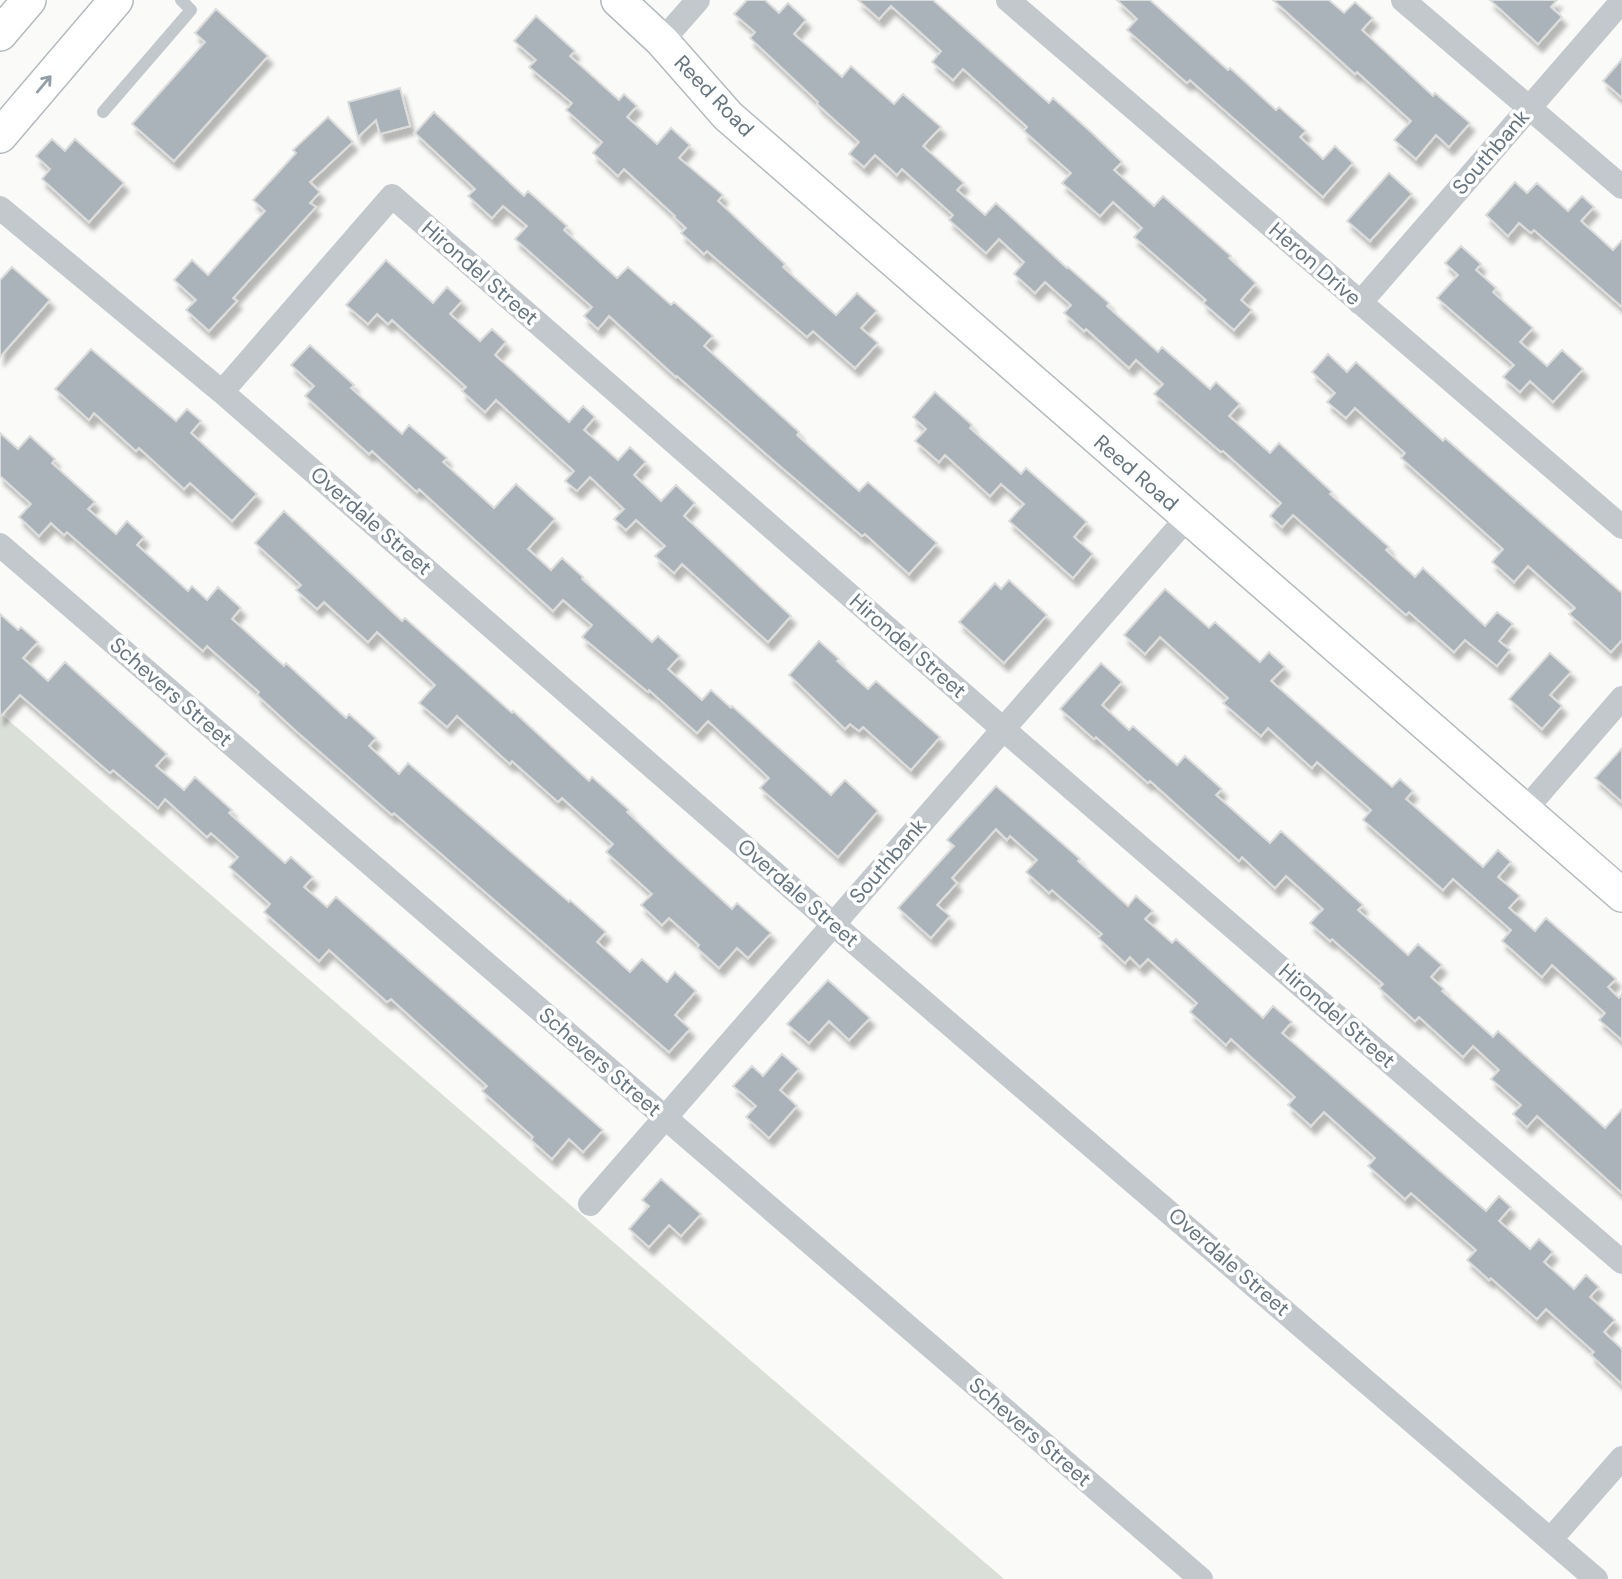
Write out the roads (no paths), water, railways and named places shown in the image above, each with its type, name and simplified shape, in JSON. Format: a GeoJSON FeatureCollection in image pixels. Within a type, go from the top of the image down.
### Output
{"type":"FeatureCollection","features":[{"type":"Feature","properties":{"kind":"street"},"geometry":{"type":"LineString","coordinates":[[0,34],[29,0]]}},
{"type":"Feature","properties":{"kind":"street"},"geometry":{"type":"LineString","coordinates":[[0,136],[116,0]]}},
{"type":"Feature","properties":{"kind":"street","name":"Reed Road"},"geometry":{"type":"LineString","coordinates":[[618,0],[662,41],[728,116],[1622,895]]}},
{"type":"Feature","properties":{"kind":"street","name":"Reed Road"},"geometry":{"type":"LineString","coordinates":[[637,0],[662,41]]}},
{"type":"Feature","properties":{"kind":"street"},"geometry":{"type":"LineString","coordinates":[[662,41],[698,0]]}},
{"type":"Feature","properties":{"kind":"street","name":"Heron Drive"},"geometry":{"type":"LineString","coordinates":[[1008,0],[1622,527]]}},
{"type":"Feature","properties":{"kind":"street"},"geometry":{"type":"LineString","coordinates":[[1403,0],[1622,187]]}},
{"type":"Feature","properties":{"kind":"street","name":"Southbank"},"geometry":{"type":"LineString","coordinates":[[1360,303],[1622,1]]}},
{"type":"Feature","properties":{"kind":"street","name":"Hirondel Street"},"geometry":{"type":"LineString","coordinates":[[222,392],[392,196],[1003,729],[1622,1262]]}},
{"type":"Feature","properties":{"kind":"street","name":"Overdale Street"},"geometry":{"type":"LineString","coordinates":[[0,208],[222,392],[833,924],[1596,1579]]}},
{"type":"Feature","properties":{"kind":"street","name":"Southbank"},"geometry":{"type":"LineString","coordinates":[[590,1204],[1187,518]]}},
{"type":"Feature","properties":{"kind":"street","name":"Schevers Street"},"geometry":{"type":"LineString","coordinates":[[0,545],[1201,1579]]}},
{"type":"Feature","properties":{"kind":"street"},"geometry":{"type":"LineString","coordinates":[[1524,811],[1622,698]]}},
{"type":"Feature","properties":{"kind":"street"},"geometry":{"type":"LineString","coordinates":[[1551,1539],[1622,1458]]}},
{"type":"Feature","properties":{"kind":"lane"},"geometry":{"type":"LineString","coordinates":[[103,112],[191,10],[181,0]]}}]}
